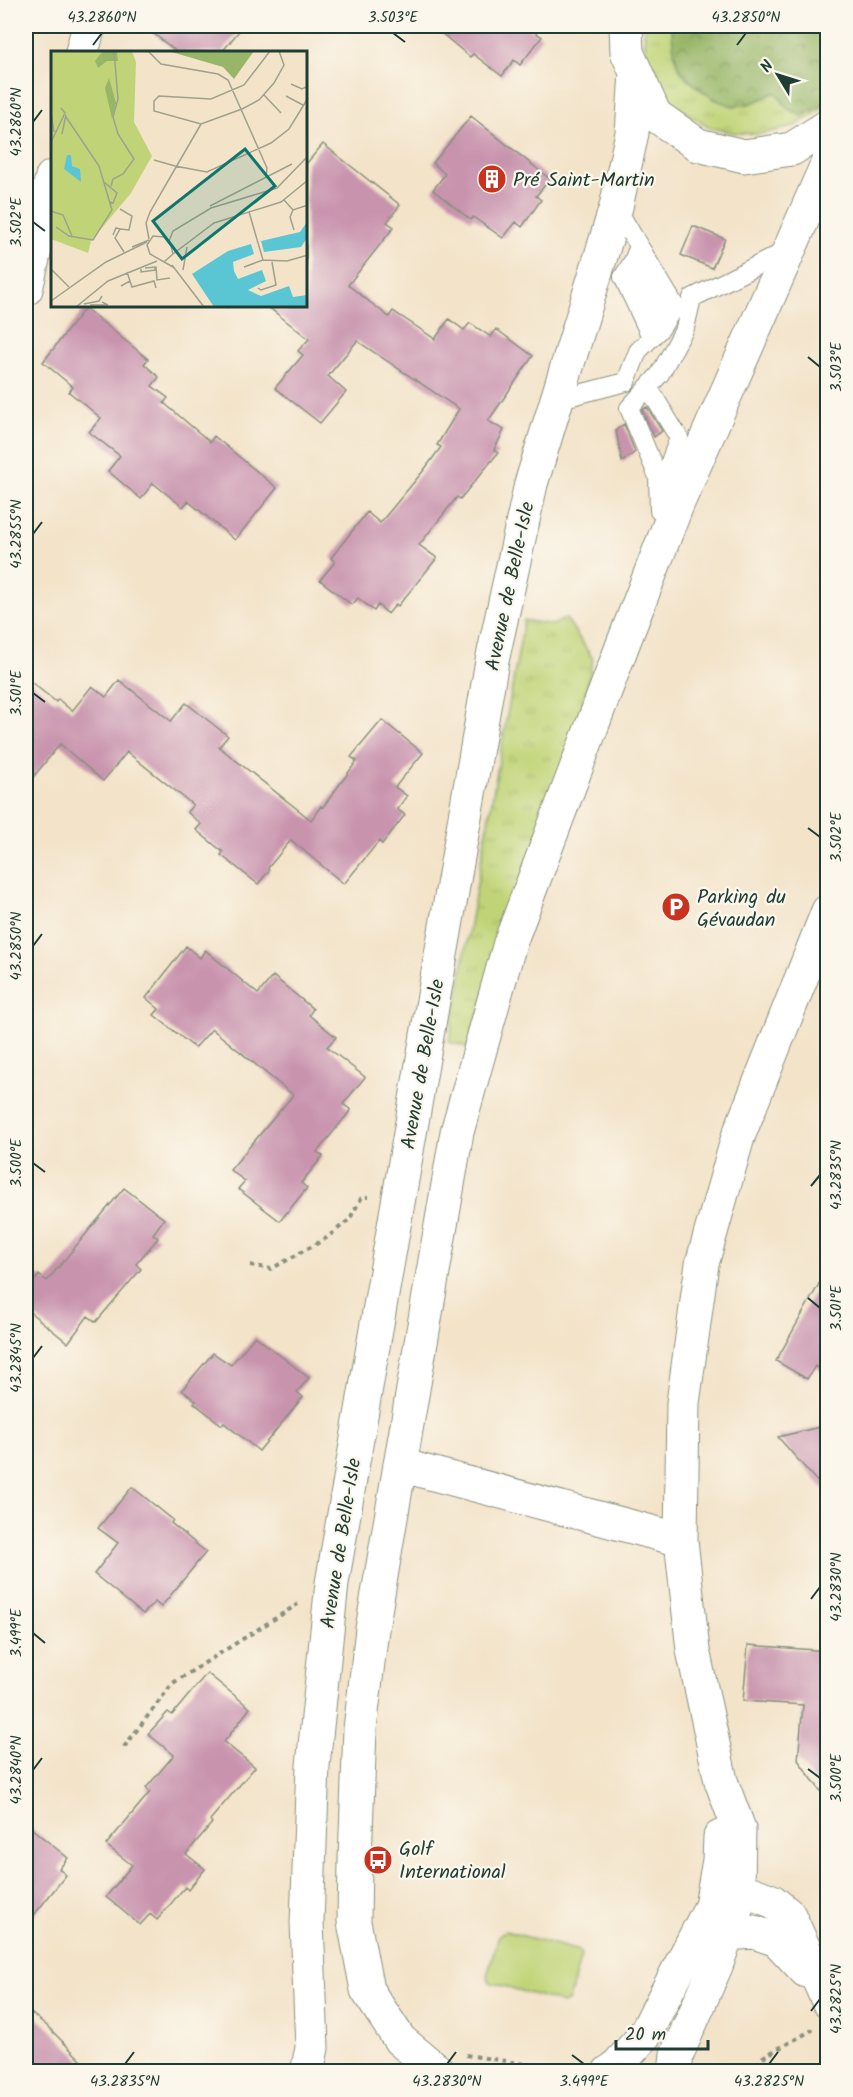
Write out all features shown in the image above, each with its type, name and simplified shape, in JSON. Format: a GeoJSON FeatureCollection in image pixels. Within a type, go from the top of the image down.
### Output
{"type":"FeatureCollection","features":[{"type":"Feature","properties":{"kind":"street"},"geometry":{"type":"LineString","coordinates":[[82,51],[89,26]]}},
{"type":"Feature","properties":{"kind":"street"},"geometry":{"type":"LineString","coordinates":[[626,26],[627,52],[655,115],[698,145],[744,156],[792,149],[828,126]]}},
{"type":"Feature","properties":{"kind":"street","name":"Avenue de Belle-Isle"},"geometry":{"type":"LineString","coordinates":[[307,2072],[312,2048],[307,1922],[313,1765],[332,1583],[492,661],[531,484],[616,207],[632,133],[636,72]]}},
{"type":"Feature","properties":{"kind":"street"},"geometry":{"type":"LineString","coordinates":[[452,2063],[400,2040],[367,1990],[354,1922],[360,1729],[372,1629],[457,1132],[510,943],[623,644],[677,505],[828,162]]}},
{"type":"Feature","properties":{"kind":"street"},"geometry":{"type":"LineString","coordinates":[[26,289],[51,181]]}},
{"type":"Feature","properties":{"kind":"street"},"geometry":{"type":"LineString","coordinates":[[675,2072],[677,2054],[716,1966],[738,1903],[739,1829],[721,1781],[693,1650],[681,1540],[683,1403],[702,1264],[738,1137],[828,911]]}},
{"type":"Feature","properties":{"kind":"street"},"geometry":{"type":"LineString","coordinates":[[400,1465],[681,1540]]}},
{"type":"Feature","properties":{"kind":"street"},"geometry":{"type":"LineString","coordinates":[[598,2067],[614,2069],[644,2036],[711,1906],[719,1860],[721,1781]]}},
{"type":"Feature","properties":{"kind":"street"},"geometry":{"type":"LineString","coordinates":[[738,1888],[772,1901],[789,1915],[822,2005]]}},
{"type":"Feature","properties":{"kind":"street"},"geometry":{"type":"LineString","coordinates":[[727,1934],[754,1932],[777,1940],[822,2005]]}},
{"type":"Feature","properties":{"kind":"lane"},"geometry":{"type":"LineString","coordinates":[[556,400],[626,382],[638,351],[675,306],[636,254],[616,207]]}},
{"type":"Feature","properties":{"kind":"lane"},"geometry":{"type":"LineString","coordinates":[[659,511],[658,477],[628,408],[660,374],[685,328],[692,298],[789,250]]}},
{"type":"Feature","properties":{"kind":"lane"},"geometry":{"type":"LineString","coordinates":[[636,254],[622,277],[651,337]]}},
{"type":"Feature","properties":{"kind":"lane"},"geometry":{"type":"LineString","coordinates":[[623,644],[659,511],[668,467],[679,438],[642,393]]}},
{"type":"Feature","properties":{"kind":"path"},"geometry":{"type":"LineString","coordinates":[[250,1265],[271,1269],[325,1239],[350,1220],[362,1197],[399,1194]]}},
{"type":"Feature","properties":{"kind":"path"},"geometry":{"type":"LineString","coordinates":[[124,1747],[172,1683],[332,1583]]}},
{"type":"Feature","properties":{"kind":"path"},"geometry":{"type":"LineString","coordinates":[[752,2072],[763,2057],[822,2005]]}},
{"type":"Feature","properties":{"kind":"path"},"geometry":{"type":"LineString","coordinates":[[452,2063],[552,2068],[598,2067]]}},
{"type":"Feature","properties":{"kind":"green space"},"geometry":{"type":"Polygon","coordinates":[[[644,26],[673,26],[672,33],[713,99],[733,106],[752,103],[776,91],[787,108],[802,116],[827,102],[819,111],[793,127],[760,134],[735,133],[708,127],[672,103],[646,61],[644,26]]]}},
{"type":"Feature","properties":{"kind":"green space"},"geometry":{"type":"Polygon","coordinates":[[[673,26],[827,26],[827,102],[802,116],[787,108],[776,92],[754,102],[737,106],[711,97],[681,71],[674,49],[673,26]]]}},
{"type":"Feature","properties":{"kind":"green space"},"geometry":{"type":"Polygon","coordinates":[[[566,618],[593,659],[580,716],[467,1047],[449,1042],[524,620],[553,625],[566,618]]]}},
{"type":"Feature","properties":{"kind":"green space"},"geometry":{"type":"Polygon","coordinates":[[[505,1931],[579,1951],[581,1955],[569,2000],[563,2003],[490,1982],[487,1976],[499,1935],[505,1931]]]}},
{"type":"Feature","properties":{"kind":"building"},"geometry":{"type":"Polygon","coordinates":[[[144,26],[243,26],[223,51],[176,51],[144,26]]]}},
{"type":"Feature","properties":{"kind":"building"},"geometry":{"type":"Polygon","coordinates":[[[433,26],[526,26],[542,37],[520,65],[514,60],[502,76],[473,54],[470,57],[433,26]]]}},
{"type":"Feature","properties":{"kind":"building","name":"Pré Saint-Martin"},"geometry":{"type":"Polygon","coordinates":[[[471,116],[550,179],[536,196],[541,200],[522,227],[516,222],[503,238],[473,217],[471,220],[433,190],[445,174],[433,163],[471,116]]]}},
{"type":"Feature","properties":{"kind":"building"},"geometry":{"type":"Polygon","coordinates":[[[323,144],[400,205],[387,222],[394,227],[348,285],[389,317],[393,311],[435,339],[449,319],[464,330],[470,323],[491,337],[496,329],[533,356],[488,421],[504,430],[494,450],[498,453],[460,499],[457,497],[419,545],[437,558],[398,606],[396,604],[388,614],[378,605],[374,611],[358,598],[352,605],[320,580],[335,562],[331,558],[367,512],[380,523],[424,470],[441,447],[437,445],[459,409],[357,341],[328,376],[346,392],[320,423],[275,388],[303,355],[298,351],[309,339],[270,308],[308,308],[308,162],[323,144]]]}},
{"type":"Feature","properties":{"kind":"building"},"geometry":{"type":"Polygon","coordinates":[[[693,226],[725,239],[712,268],[681,255],[693,226]]]}},
{"type":"Feature","properties":{"kind":"building"},"geometry":{"type":"Polygon","coordinates":[[[85,308],[148,359],[144,364],[159,377],[152,386],[168,398],[164,403],[210,442],[214,436],[277,488],[235,540],[188,501],[183,507],[153,483],[141,499],[108,471],[120,456],[89,432],[101,418],[69,392],[73,387],[43,362],[85,308]]]}},
{"type":"Feature","properties":{"kind":"building"},"geometry":{"type":"Polygon","coordinates":[[[647,407],[662,431],[654,437],[642,410],[647,407]]]}},
{"type":"Feature","properties":{"kind":"building"},"geometry":{"type":"Polygon","coordinates":[[[624,424],[635,452],[622,462],[616,430],[624,424]]]}},
{"type":"Feature","properties":{"kind":"building"},"geometry":{"type":"Polygon","coordinates":[[[26,678],[56,702],[58,699],[72,711],[92,686],[106,697],[119,680],[171,721],[186,703],[228,736],[219,747],[311,820],[357,761],[351,757],[382,720],[423,753],[395,787],[407,796],[397,809],[405,815],[382,844],[379,841],[344,884],[291,840],[258,884],[221,855],[223,852],[196,830],[201,824],[187,812],[193,805],[127,752],[103,781],[60,744],[26,786],[26,678]]]}},
{"type":"Feature","properties":{"kind":"building"},"geometry":{"type":"Polygon","coordinates":[[[186,946],[200,958],[205,950],[258,994],[273,976],[313,1009],[309,1015],[336,1037],[327,1047],[365,1077],[343,1104],[351,1110],[317,1152],[323,1156],[301,1183],[307,1188],[280,1221],[238,1189],[245,1181],[230,1170],[293,1095],[212,1029],[195,1048],[154,1015],[159,1009],[146,998],[186,946]]]}},
{"type":"Feature","properties":{"kind":"building"},"geometry":{"type":"Polygon","coordinates":[[[124,1188],[164,1219],[153,1234],[158,1238],[136,1264],[141,1269],[96,1322],[88,1316],[68,1343],[26,1309],[26,1292],[39,1275],[47,1281],[124,1188]]]}},
{"type":"Feature","properties":{"kind":"building"},"geometry":{"type":"Polygon","coordinates":[[[828,1268],[828,1375],[815,1366],[807,1379],[776,1361],[828,1268]]]}},
{"type":"Feature","properties":{"kind":"building"},"geometry":{"type":"Polygon","coordinates":[[[255,1336],[309,1378],[297,1392],[303,1397],[259,1451],[194,1403],[196,1401],[182,1390],[213,1353],[231,1365],[255,1336]]]}},
{"type":"Feature","properties":{"kind":"building"},"geometry":{"type":"Polygon","coordinates":[[[828,1425],[828,1494],[778,1437],[828,1425]]]}},
{"type":"Feature","properties":{"kind":"building"},"geometry":{"type":"Polygon","coordinates":[[[132,1487],[173,1520],[171,1523],[206,1552],[161,1607],[155,1602],[143,1614],[94,1574],[118,1543],[98,1528],[132,1487]]]}},
{"type":"Feature","properties":{"kind":"building"},"geometry":{"type":"Polygon","coordinates":[[[748,1645],[828,1651],[828,1801],[798,1760],[803,1705],[743,1701],[748,1645]]]}},
{"type":"Feature","properties":{"kind":"building"},"geometry":{"type":"Polygon","coordinates":[[[207,1673],[250,1708],[224,1742],[255,1767],[210,1820],[212,1823],[186,1854],[205,1869],[188,1890],[185,1887],[157,1920],[150,1914],[140,1925],[106,1897],[132,1865],[106,1845],[150,1792],[146,1788],[174,1755],[148,1734],[168,1712],[172,1715],[207,1673]]]}},
{"type":"Feature","properties":{"kind":"building"},"geometry":{"type":"Polygon","coordinates":[[[26,1824],[68,1858],[59,1869],[66,1875],[26,1925],[26,1824]]]}},
{"type":"Feature","properties":{"kind":"building"},"geometry":{"type":"Polygon","coordinates":[[[26,2009],[46,2025],[93,2072],[26,2072],[26,2009]]]}},
{"type":"Feature","properties":{"kind":"place","name":"Pré Saint-Martin"},"geometry":{"type":"Point","coordinates":[492,179]}},
{"type":"Feature","properties":{"kind":"place","name":"Parking du Gévaudan"},"geometry":{"type":"Point","coordinates":[676,907]}},
{"type":"Feature","properties":{"kind":"place","name":"Golf International"},"geometry":{"type":"Point","coordinates":[378,1860]}}]}
